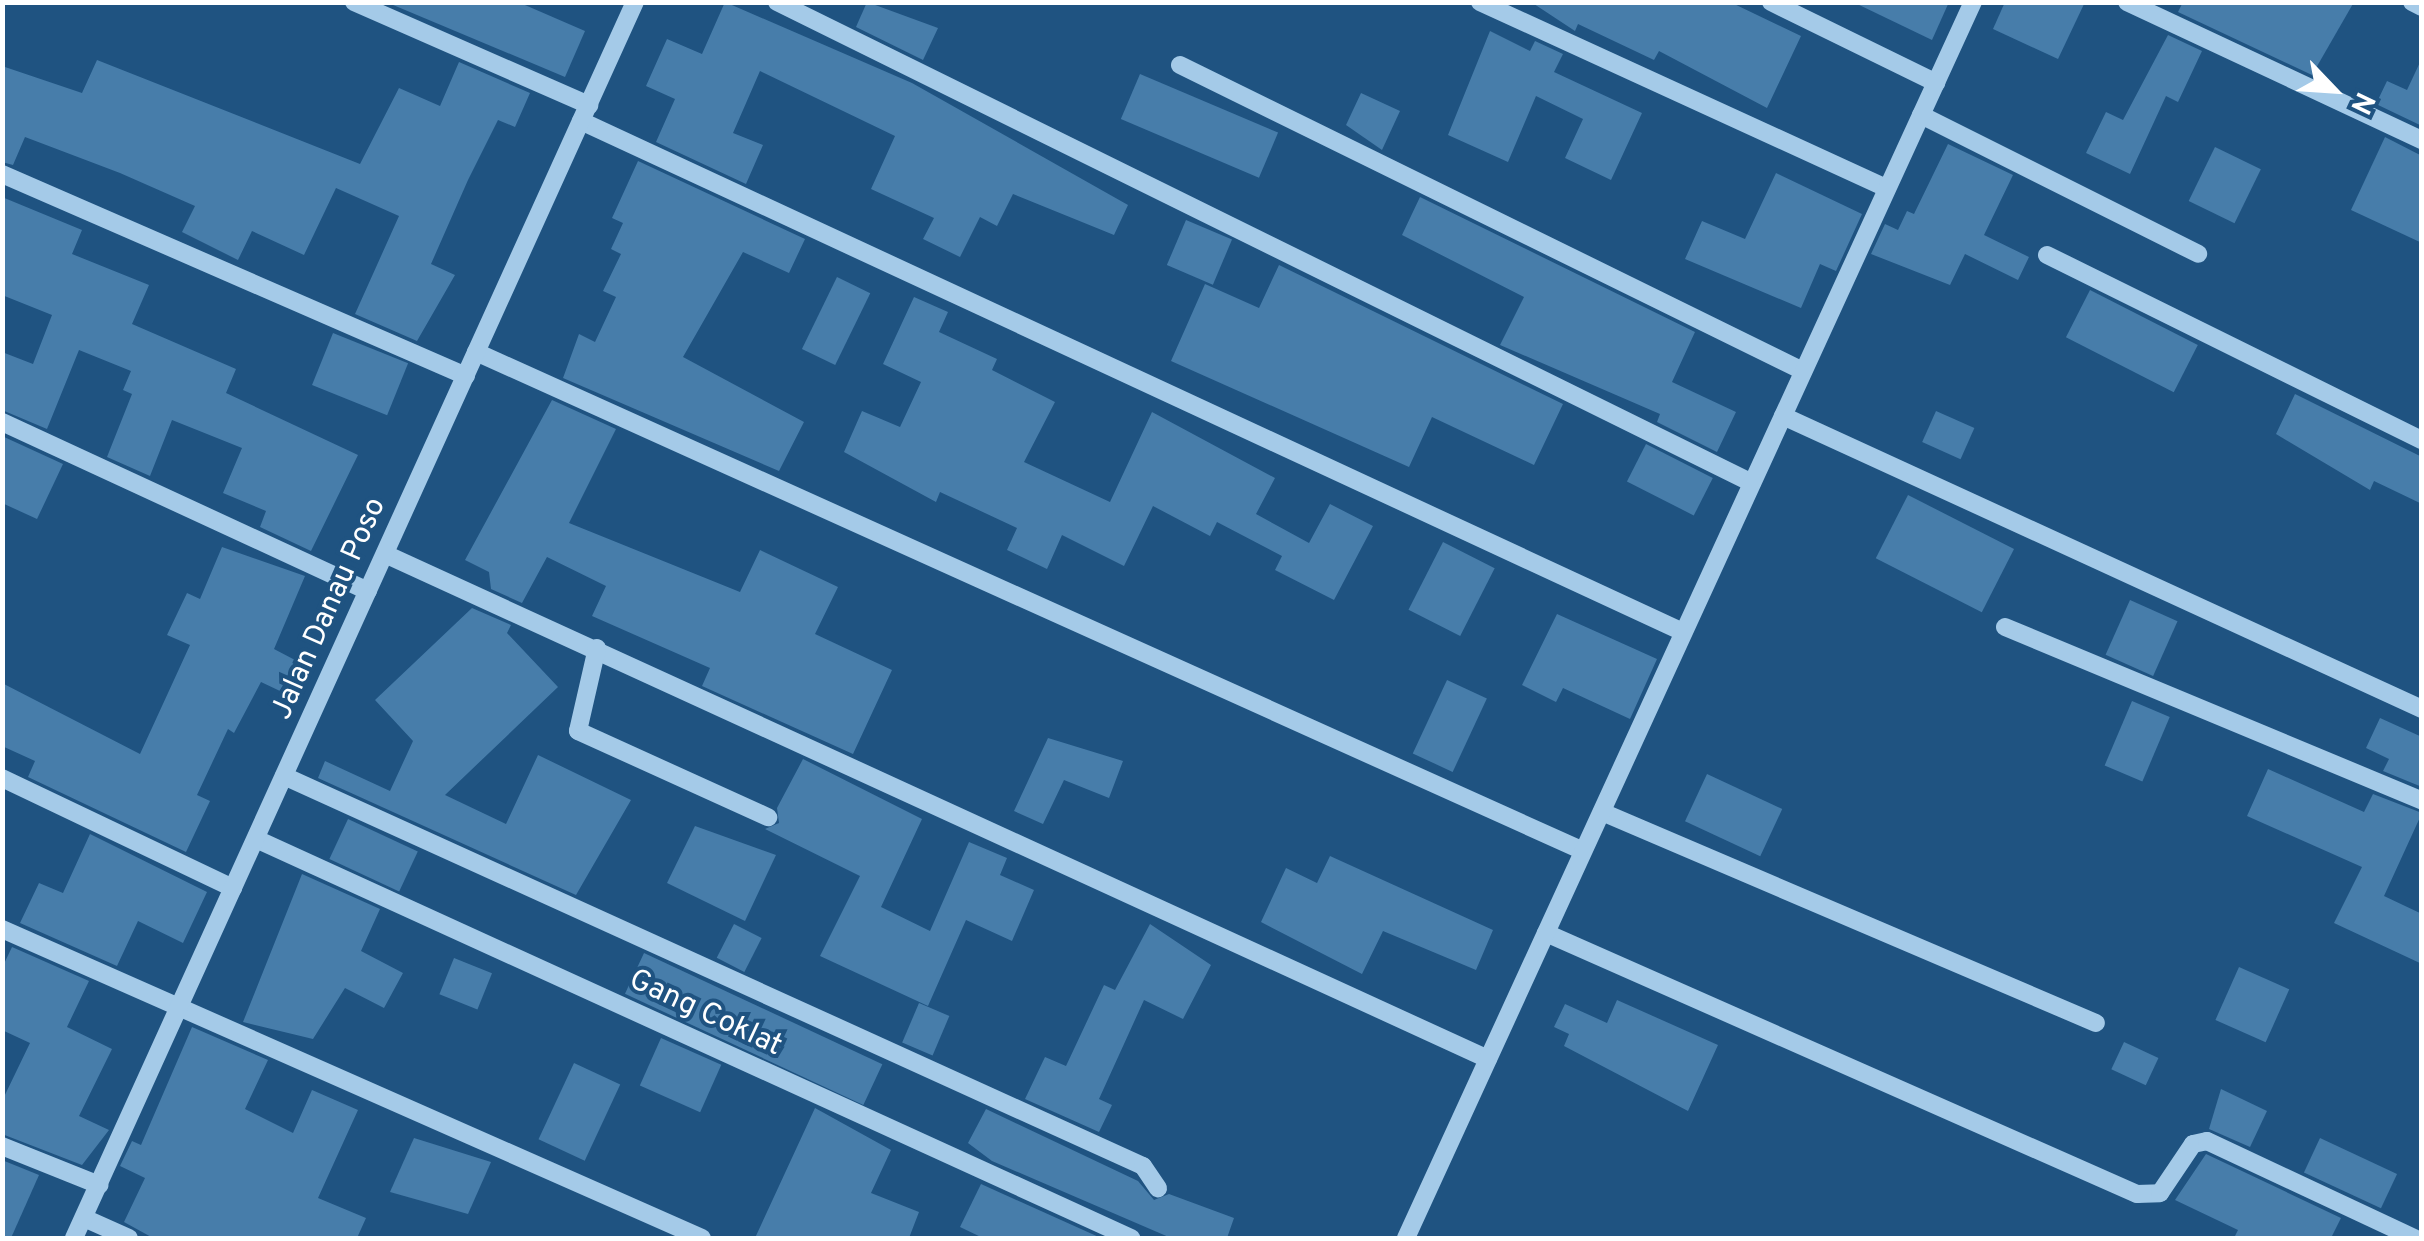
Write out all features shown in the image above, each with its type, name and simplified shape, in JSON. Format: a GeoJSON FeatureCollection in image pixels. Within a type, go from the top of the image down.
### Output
{"type":"FeatureCollection","features":[{"type":"Feature","properties":{"kind":"street"},"geometry":{"type":"LineString","coordinates":[[354,2],[1684,632]]}},
{"type":"Feature","properties":{"kind":"street","name":"Jalan Danau Poso"},"geometry":{"type":"LineString","coordinates":[[74,1238],[635,2]]}},
{"type":"Feature","properties":{"kind":"street"},"geometry":{"type":"LineString","coordinates":[[777,2],[1752,483]]}},
{"type":"Feature","properties":{"kind":"street"},"geometry":{"type":"LineString","coordinates":[[1480,2],[1888,188]]}},
{"type":"Feature","properties":{"kind":"street"},"geometry":{"type":"LineString","coordinates":[[1771,2],[1936,83]]}},
{"type":"Feature","properties":{"kind":"street"},"geometry":{"type":"LineString","coordinates":[[1406,1238],[1973,2]]}},
{"type":"Feature","properties":{"kind":"street"},"geometry":{"type":"LineString","coordinates":[[2127,2],[2422,140]]}},
{"type":"Feature","properties":{"kind":"street"},"geometry":{"type":"LineString","coordinates":[[2412,2],[2422,7]]}},
{"type":"Feature","properties":{"kind":"street"},"geometry":{"type":"LineString","coordinates":[[1180,64],[1803,372]]}},
{"type":"Feature","properties":{"kind":"street"},"geometry":{"type":"LineString","coordinates":[[1921,115],[2198,254]]}},
{"type":"Feature","properties":{"kind":"street"},"geometry":{"type":"LineString","coordinates":[[2,174],[466,376]]}},
{"type":"Feature","properties":{"kind":"street"},"geometry":{"type":"LineString","coordinates":[[2047,255],[2422,440]]}},
{"type":"Feature","properties":{"kind":"street"},"geometry":{"type":"LineString","coordinates":[[476,352],[1583,851]]}},
{"type":"Feature","properties":{"kind":"street"},"geometry":{"type":"LineString","coordinates":[[1783,416],[2422,709]]}},
{"type":"Feature","properties":{"kind":"street"},"geometry":{"type":"LineString","coordinates":[[2,422],[368,591]]}},
{"type":"Feature","properties":{"kind":"street"},"geometry":{"type":"LineString","coordinates":[[384,554],[597,648],[1488,1059]]}},
{"type":"Feature","properties":{"kind":"street"},"geometry":{"type":"LineString","coordinates":[[2005,628],[2422,801]]}},
{"type":"Feature","properties":{"kind":"street"},"geometry":{"type":"LineString","coordinates":[[597,648],[578,732],[768,817]]}},
{"type":"Feature","properties":{"kind":"street"},"geometry":{"type":"LineString","coordinates":[[284,776],[1143,1166],[1158,1188]]}},
{"type":"Feature","properties":{"kind":"street"},"geometry":{"type":"LineString","coordinates":[[2,778],[233,888]]}},
{"type":"Feature","properties":{"kind":"street"},"geometry":{"type":"LineString","coordinates":[[1602,812],[2096,1023]]}},
{"type":"Feature","properties":{"kind":"street","name":"Gang Coklat"},"geometry":{"type":"LineString","coordinates":[[256,839],[1131,1238]]}},
{"type":"Feature","properties":{"kind":"street"},"geometry":{"type":"LineString","coordinates":[[2,930],[183,1004],[702,1238]]}},
{"type":"Feature","properties":{"kind":"street"},"geometry":{"type":"LineString","coordinates":[[1546,933],[2136,1194],[2160,1193],[2193,1144],[2207,1140],[2414,1238],[2422,1223]]}},
{"type":"Feature","properties":{"kind":"street"},"geometry":{"type":"LineString","coordinates":[[2,1146],[99,1185]]}},
{"type":"Feature","properties":{"kind":"street"},"geometry":{"type":"LineString","coordinates":[[84,1218],[129,1238]]}},
{"type":"Feature","properties":{"kind":"building"},"geometry":{"type":"Polygon","coordinates":[[[386,2],[518,2],[585,31],[565,77],[386,2]]]}},
{"type":"Feature","properties":{"kind":"building"},"geometry":{"type":"Polygon","coordinates":[[[725,2],[912,83],[1128,205],[1114,235],[1013,194],[997,226],[980,217],[960,257],[923,239],[934,218],[871,189],[895,136],[760,71],[733,133],[763,145],[746,184],[656,142],[675,99],[646,86],[667,39],[702,54],[725,2]]]}},
{"type":"Feature","properties":{"kind":"building"},"geometry":{"type":"Polygon","coordinates":[[[867,2],[938,28],[923,60],[856,27],[867,2]]]}},
{"type":"Feature","properties":{"kind":"building"},"geometry":{"type":"Polygon","coordinates":[[[1531,2],[1730,2],[1801,36],[1767,108],[1659,51],[1654,60],[1578,24],[1575,31],[1531,2]]]}},
{"type":"Feature","properties":{"kind":"building"},"geometry":{"type":"Polygon","coordinates":[[[1853,2],[1949,2],[1932,40],[1853,2]]]}},
{"type":"Feature","properties":{"kind":"building"},"geometry":{"type":"Polygon","coordinates":[[[2005,2],[2085,2],[2058,59],[1993,29],[2005,2]]]}},
{"type":"Feature","properties":{"kind":"building"},"geometry":{"type":"Polygon","coordinates":[[[2183,2],[2354,2],[2312,75],[2178,12],[2183,2]]]}},
{"type":"Feature","properties":{"kind":"building"},"geometry":{"type":"Polygon","coordinates":[[[1490,31],[1530,51],[1535,41],[1563,54],[1554,72],[1642,113],[1611,180],[1565,158],[1583,119],[1536,96],[1508,162],[1448,135],[1490,31]]]}},
{"type":"Feature","properties":{"kind":"building"},"geometry":{"type":"Polygon","coordinates":[[[2168,35],[2202,51],[2178,102],[2166,96],[2130,174],[2086,153],[2106,112],[2123,120],[2168,35]]]}},
{"type":"Feature","properties":{"kind":"building"},"geometry":{"type":"Polygon","coordinates":[[[2422,58],[2422,126],[2376,104],[2387,81],[2407,90],[2422,58]]]}},
{"type":"Feature","properties":{"kind":"building"},"geometry":{"type":"Polygon","coordinates":[[[97,60],[360,164],[399,88],[440,106],[459,62],[530,93],[515,127],[498,120],[468,180],[431,264],[455,275],[417,341],[355,314],[399,216],[336,188],[304,255],[252,231],[238,260],[182,232],[195,206],[120,173],[25,137],[13,165],[2,162],[2,66],[82,93],[97,60]]]}},
{"type":"Feature","properties":{"kind":"building"},"geometry":{"type":"Polygon","coordinates":[[[1140,74],[1278,133],[1259,178],[1121,119],[1140,74]]]}},
{"type":"Feature","properties":{"kind":"building"},"geometry":{"type":"Polygon","coordinates":[[[1361,93],[1400,111],[1382,150],[1346,125],[1361,93]]]}},
{"type":"Feature","properties":{"kind":"building"},"geometry":{"type":"Polygon","coordinates":[[[2385,137],[2422,156],[2422,243],[2351,210],[2385,137]]]}},
{"type":"Feature","properties":{"kind":"building"},"geometry":{"type":"Polygon","coordinates":[[[1948,144],[2013,175],[1984,235],[2029,257],[2018,280],[1965,254],[1950,285],[1871,254],[1885,224],[1898,230],[1907,211],[1914,214],[1948,144]]]}},
{"type":"Feature","properties":{"kind":"building"},"geometry":{"type":"Polygon","coordinates":[[[2215,147],[2261,169],[2235,223],[2189,201],[2215,147]]]}},
{"type":"Feature","properties":{"kind":"building"},"geometry":{"type":"Polygon","coordinates":[[[638,161],[805,239],[789,273],[743,252],[683,357],[804,422],[779,471],[563,378],[579,334],[595,342],[616,297],[603,291],[621,254],[611,249],[623,223],[612,218],[638,161]]]}},
{"type":"Feature","properties":{"kind":"building"},"geometry":{"type":"Polygon","coordinates":[[[1776,173],[1862,214],[1836,271],[1820,264],[1801,308],[1685,259],[1702,221],[1745,239],[1776,173]]]}},
{"type":"Feature","properties":{"kind":"building"},"geometry":{"type":"Polygon","coordinates":[[[2,197],[82,230],[72,254],[149,285],[132,324],[236,369],[226,393],[358,455],[311,551],[260,527],[266,511],[223,493],[242,448],[172,420],[150,476],[107,457],[132,394],[123,390],[131,371],[79,350],[47,429],[2,410],[2,352],[33,364],[52,315],[2,295],[2,197]]]}},
{"type":"Feature","properties":{"kind":"building"},"geometry":{"type":"Polygon","coordinates":[[[1420,197],[1695,332],[1672,382],[1736,412],[1717,452],[1657,422],[1660,414],[1500,345],[1524,297],[1402,235],[1420,197]]]}},
{"type":"Feature","properties":{"kind":"building"},"geometry":{"type":"Polygon","coordinates":[[[1186,220],[1232,240],[1213,285],[1167,265],[1186,220]]]}},
{"type":"Feature","properties":{"kind":"building"},"geometry":{"type":"Polygon","coordinates":[[[1279,265],[1563,404],[1534,465],[1432,417],[1409,467],[1171,361],[1205,284],[1259,308],[1279,265]]]}},
{"type":"Feature","properties":{"kind":"building"},"geometry":{"type":"Polygon","coordinates":[[[837,277],[870,293],[835,365],[802,349],[837,277]]]}},
{"type":"Feature","properties":{"kind":"building"},"geometry":{"type":"Polygon","coordinates":[[[2090,290],[2198,345],[2174,392],[2066,337],[2090,290]]]}},
{"type":"Feature","properties":{"kind":"building"},"geometry":{"type":"Polygon","coordinates":[[[914,297],[948,312],[939,332],[997,359],[992,370],[1055,402],[1024,462],[1110,502],[1152,412],[1275,478],[1256,514],[1309,543],[1330,504],[1373,526],[1334,600],[1275,570],[1282,556],[1217,522],[1210,536],[1153,506],[1124,566],[1062,535],[1047,569],[1007,550],[1017,528],[940,492],[936,502],[844,452],[862,411],[900,427],[921,382],[883,364],[914,297]]]}},
{"type":"Feature","properties":{"kind":"building"},"geometry":{"type":"Polygon","coordinates":[[[333,333],[408,363],[387,415],[312,385],[333,333]]]}},
{"type":"Feature","properties":{"kind":"building"},"geometry":{"type":"Polygon","coordinates":[[[2295,394],[2422,457],[2422,504],[2374,481],[2370,490],[2276,434],[2295,394]]]}},
{"type":"Feature","properties":{"kind":"building"},"geometry":{"type":"Polygon","coordinates":[[[552,400],[616,429],[569,523],[740,592],[760,550],[838,587],[815,634],[892,670],[853,754],[702,686],[710,668],[592,616],[606,586],[547,557],[522,603],[491,589],[489,572],[465,560],[552,400]]]}},
{"type":"Feature","properties":{"kind":"building"},"geometry":{"type":"Polygon","coordinates":[[[1936,411],[1974,428],[1961,459],[1922,442],[1936,411]]]}},
{"type":"Feature","properties":{"kind":"building"},"geometry":{"type":"Polygon","coordinates":[[[2,436],[63,464],[37,519],[2,503],[2,436]]]}},
{"type":"Feature","properties":{"kind":"building"},"geometry":{"type":"Polygon","coordinates":[[[1646,444],[1713,478],[1694,515],[1627,481],[1646,444]]]}},
{"type":"Feature","properties":{"kind":"building"},"geometry":{"type":"Polygon","coordinates":[[[1908,495],[2014,549],[1982,612],[1876,558],[1908,495]]]}},
{"type":"Feature","properties":{"kind":"building"},"geometry":{"type":"Polygon","coordinates":[[[1443,542],[1495,568],[1460,636],[1408,610],[1443,542]]]}},
{"type":"Feature","properties":{"kind":"building"},"geometry":{"type":"Polygon","coordinates":[[[222,547],[305,576],[274,649],[295,660],[280,691],[261,682],[234,733],[228,729],[197,795],[210,801],[186,852],[28,777],[35,761],[2,746],[2,683],[140,754],[190,645],[167,635],[187,593],[200,599],[222,547]]]}},
{"type":"Feature","properties":{"kind":"building"},"geometry":{"type":"Polygon","coordinates":[[[2130,600],[2178,621],[2153,676],[2106,655],[2130,600]]]}},
{"type":"Feature","properties":{"kind":"building"},"geometry":{"type":"Polygon","coordinates":[[[472,608],[511,625],[507,633],[558,687],[445,795],[506,824],[538,755],[631,800],[576,895],[318,778],[325,761],[390,791],[413,741],[375,700],[472,608]]]}},
{"type":"Feature","properties":{"kind":"building"},"geometry":{"type":"Polygon","coordinates":[[[1557,614],[1657,659],[1630,719],[1563,688],[1556,702],[1522,685],[1557,614]]]}},
{"type":"Feature","properties":{"kind":"building"},"geometry":{"type":"Polygon","coordinates":[[[1447,680],[1487,699],[1453,772],[1413,753],[1447,680]]]}},
{"type":"Feature","properties":{"kind":"building"},"geometry":{"type":"Polygon","coordinates":[[[2132,701],[2170,717],[2142,781],[2105,765],[2132,701]]]}},
{"type":"Feature","properties":{"kind":"building"},"geometry":{"type":"Polygon","coordinates":[[[2380,718],[2422,737],[2422,787],[2383,771],[2389,759],[2366,748],[2380,718]]]}},
{"type":"Feature","properties":{"kind":"building"},"geometry":{"type":"Polygon","coordinates":[[[1048,738],[1123,761],[1109,798],[1064,780],[1043,824],[1014,811],[1048,738]]]}},
{"type":"Feature","properties":{"kind":"building"},"geometry":{"type":"Polygon","coordinates":[[[803,759],[922,819],[881,907],[930,931],[969,842],[1007,858],[1000,875],[1034,890],[1012,941],[966,920],[928,1006],[820,956],[860,876],[765,829],[779,823],[777,808],[803,759]]]}},
{"type":"Feature","properties":{"kind":"building"},"geometry":{"type":"Polygon","coordinates":[[[2268,769],[2364,812],[2373,794],[2422,813],[2384,896],[2422,914],[2422,964],[2334,923],[2362,867],[2247,816],[2268,769]]]}},
{"type":"Feature","properties":{"kind":"building"},"geometry":{"type":"Polygon","coordinates":[[[1707,774],[1782,809],[1760,856],[1685,821],[1707,774]]]}},
{"type":"Feature","properties":{"kind":"building"},"geometry":{"type":"Polygon","coordinates":[[[348,819],[418,852],[399,891],[329,859],[348,819]]]}},
{"type":"Feature","properties":{"kind":"building"},"geometry":{"type":"Polygon","coordinates":[[[695,826],[776,855],[745,921],[667,883],[695,826]]]}},
{"type":"Feature","properties":{"kind":"building"},"geometry":{"type":"Polygon","coordinates":[[[90,834],[207,892],[183,943],[138,921],[117,966],[20,923],[39,883],[63,893],[90,834]]]}},
{"type":"Feature","properties":{"kind":"building"},"geometry":{"type":"Polygon","coordinates":[[[1330,856],[1493,930],[1476,970],[1383,931],[1362,974],[1261,922],[1286,868],[1317,883],[1330,856]]]}},
{"type":"Feature","properties":{"kind":"building"},"geometry":{"type":"Polygon","coordinates":[[[302,874],[380,909],[361,951],[403,973],[384,1008],[345,988],[313,1039],[243,1022],[302,874]]]}},
{"type":"Feature","properties":{"kind":"building"},"geometry":{"type":"Polygon","coordinates":[[[734,924],[762,938],[744,972],[717,958],[734,924]]]}},
{"type":"Feature","properties":{"kind":"building"},"geometry":{"type":"Polygon","coordinates":[[[1150,924],[1211,965],[1183,1019],[1144,1000],[1099,1099],[1112,1105],[1099,1132],[1025,1099],[1045,1057],[1066,1066],[1104,985],[1115,990],[1150,924]]]}},
{"type":"Feature","properties":{"kind":"building"},"geometry":{"type":"Polygon","coordinates":[[[12,947],[89,981],[67,1027],[112,1049],[79,1116],[109,1130],[82,1165],[2,1134],[2,1101],[30,1043],[2,1030],[2,968],[12,947]]]}},
{"type":"Feature","properties":{"kind":"building"},"geometry":{"type":"Polygon","coordinates":[[[644,953],[882,1064],[863,1105],[625,994],[644,953]]]}},
{"type":"Feature","properties":{"kind":"building"},"geometry":{"type":"Polygon","coordinates":[[[454,958],[492,973],[477,1010],[439,994],[454,958]]]}},
{"type":"Feature","properties":{"kind":"building"},"geometry":{"type":"Polygon","coordinates":[[[2239,967],[2289,989],[2266,1042],[2215,1020],[2239,967]]]}},
{"type":"Feature","properties":{"kind":"building"},"geometry":{"type":"Polygon","coordinates":[[[1617,1000],[1718,1045],[1688,1111],[1564,1046],[1569,1034],[1554,1027],[1565,1004],[1607,1023],[1617,1000]]]}},
{"type":"Feature","properties":{"kind":"building"},"geometry":{"type":"Polygon","coordinates":[[[919,1003],[949,1016],[933,1055],[902,1043],[919,1003]]]}},
{"type":"Feature","properties":{"kind":"building"},"geometry":{"type":"Polygon","coordinates":[[[192,1027],[268,1060],[245,1109],[293,1133],[312,1090],[358,1110],[318,1198],[366,1218],[357,1238],[153,1238],[124,1222],[145,1178],[120,1166],[132,1141],[141,1145],[192,1027]]]}},
{"type":"Feature","properties":{"kind":"building"},"geometry":{"type":"Polygon","coordinates":[[[661,1038],[721,1065],[700,1112],[640,1086],[661,1038]]]}},
{"type":"Feature","properties":{"kind":"building"},"geometry":{"type":"Polygon","coordinates":[[[2124,1042],[2158,1058],[2146,1085],[2111,1069],[2124,1042]]]}},
{"type":"Feature","properties":{"kind":"building"},"geometry":{"type":"Polygon","coordinates":[[[574,1063],[620,1085],[585,1161],[539,1139],[574,1063]]]}},
{"type":"Feature","properties":{"kind":"building"},"geometry":{"type":"Polygon","coordinates":[[[2221,1089],[2267,1111],[2250,1147],[2209,1129],[2221,1089]]]}},
{"type":"Feature","properties":{"kind":"building"},"geometry":{"type":"Polygon","coordinates":[[[815,1108],[891,1150],[871,1193],[919,1212],[909,1238],[755,1238],[815,1108]]]}},
{"type":"Feature","properties":{"kind":"building"},"geometry":{"type":"Polygon","coordinates":[[[986,1109],[1138,1181],[1154,1200],[1169,1194],[1234,1218],[1227,1238],[1171,1238],[992,1161],[968,1143],[986,1109]]]}},
{"type":"Feature","properties":{"kind":"building"},"geometry":{"type":"Polygon","coordinates":[[[414,1138],[491,1162],[468,1214],[390,1192],[414,1138]]]}},
{"type":"Feature","properties":{"kind":"building"},"geometry":{"type":"Polygon","coordinates":[[[2320,1138],[2397,1174],[2381,1208],[2304,1172],[2320,1138]]]}},
{"type":"Feature","properties":{"kind":"building"},"geometry":{"type":"Polygon","coordinates":[[[2206,1154],[2341,1218],[2331,1238],[2234,1238],[2238,1230],[2175,1200],[2206,1154]]]}},
{"type":"Feature","properties":{"kind":"building"},"geometry":{"type":"Polygon","coordinates":[[[2,1160],[39,1175],[11,1238],[2,1238],[2,1160]]]}},
{"type":"Feature","properties":{"kind":"building"},"geometry":{"type":"Polygon","coordinates":[[[981,1184],[1101,1238],[983,1238],[960,1227],[981,1184]]]}}]}
